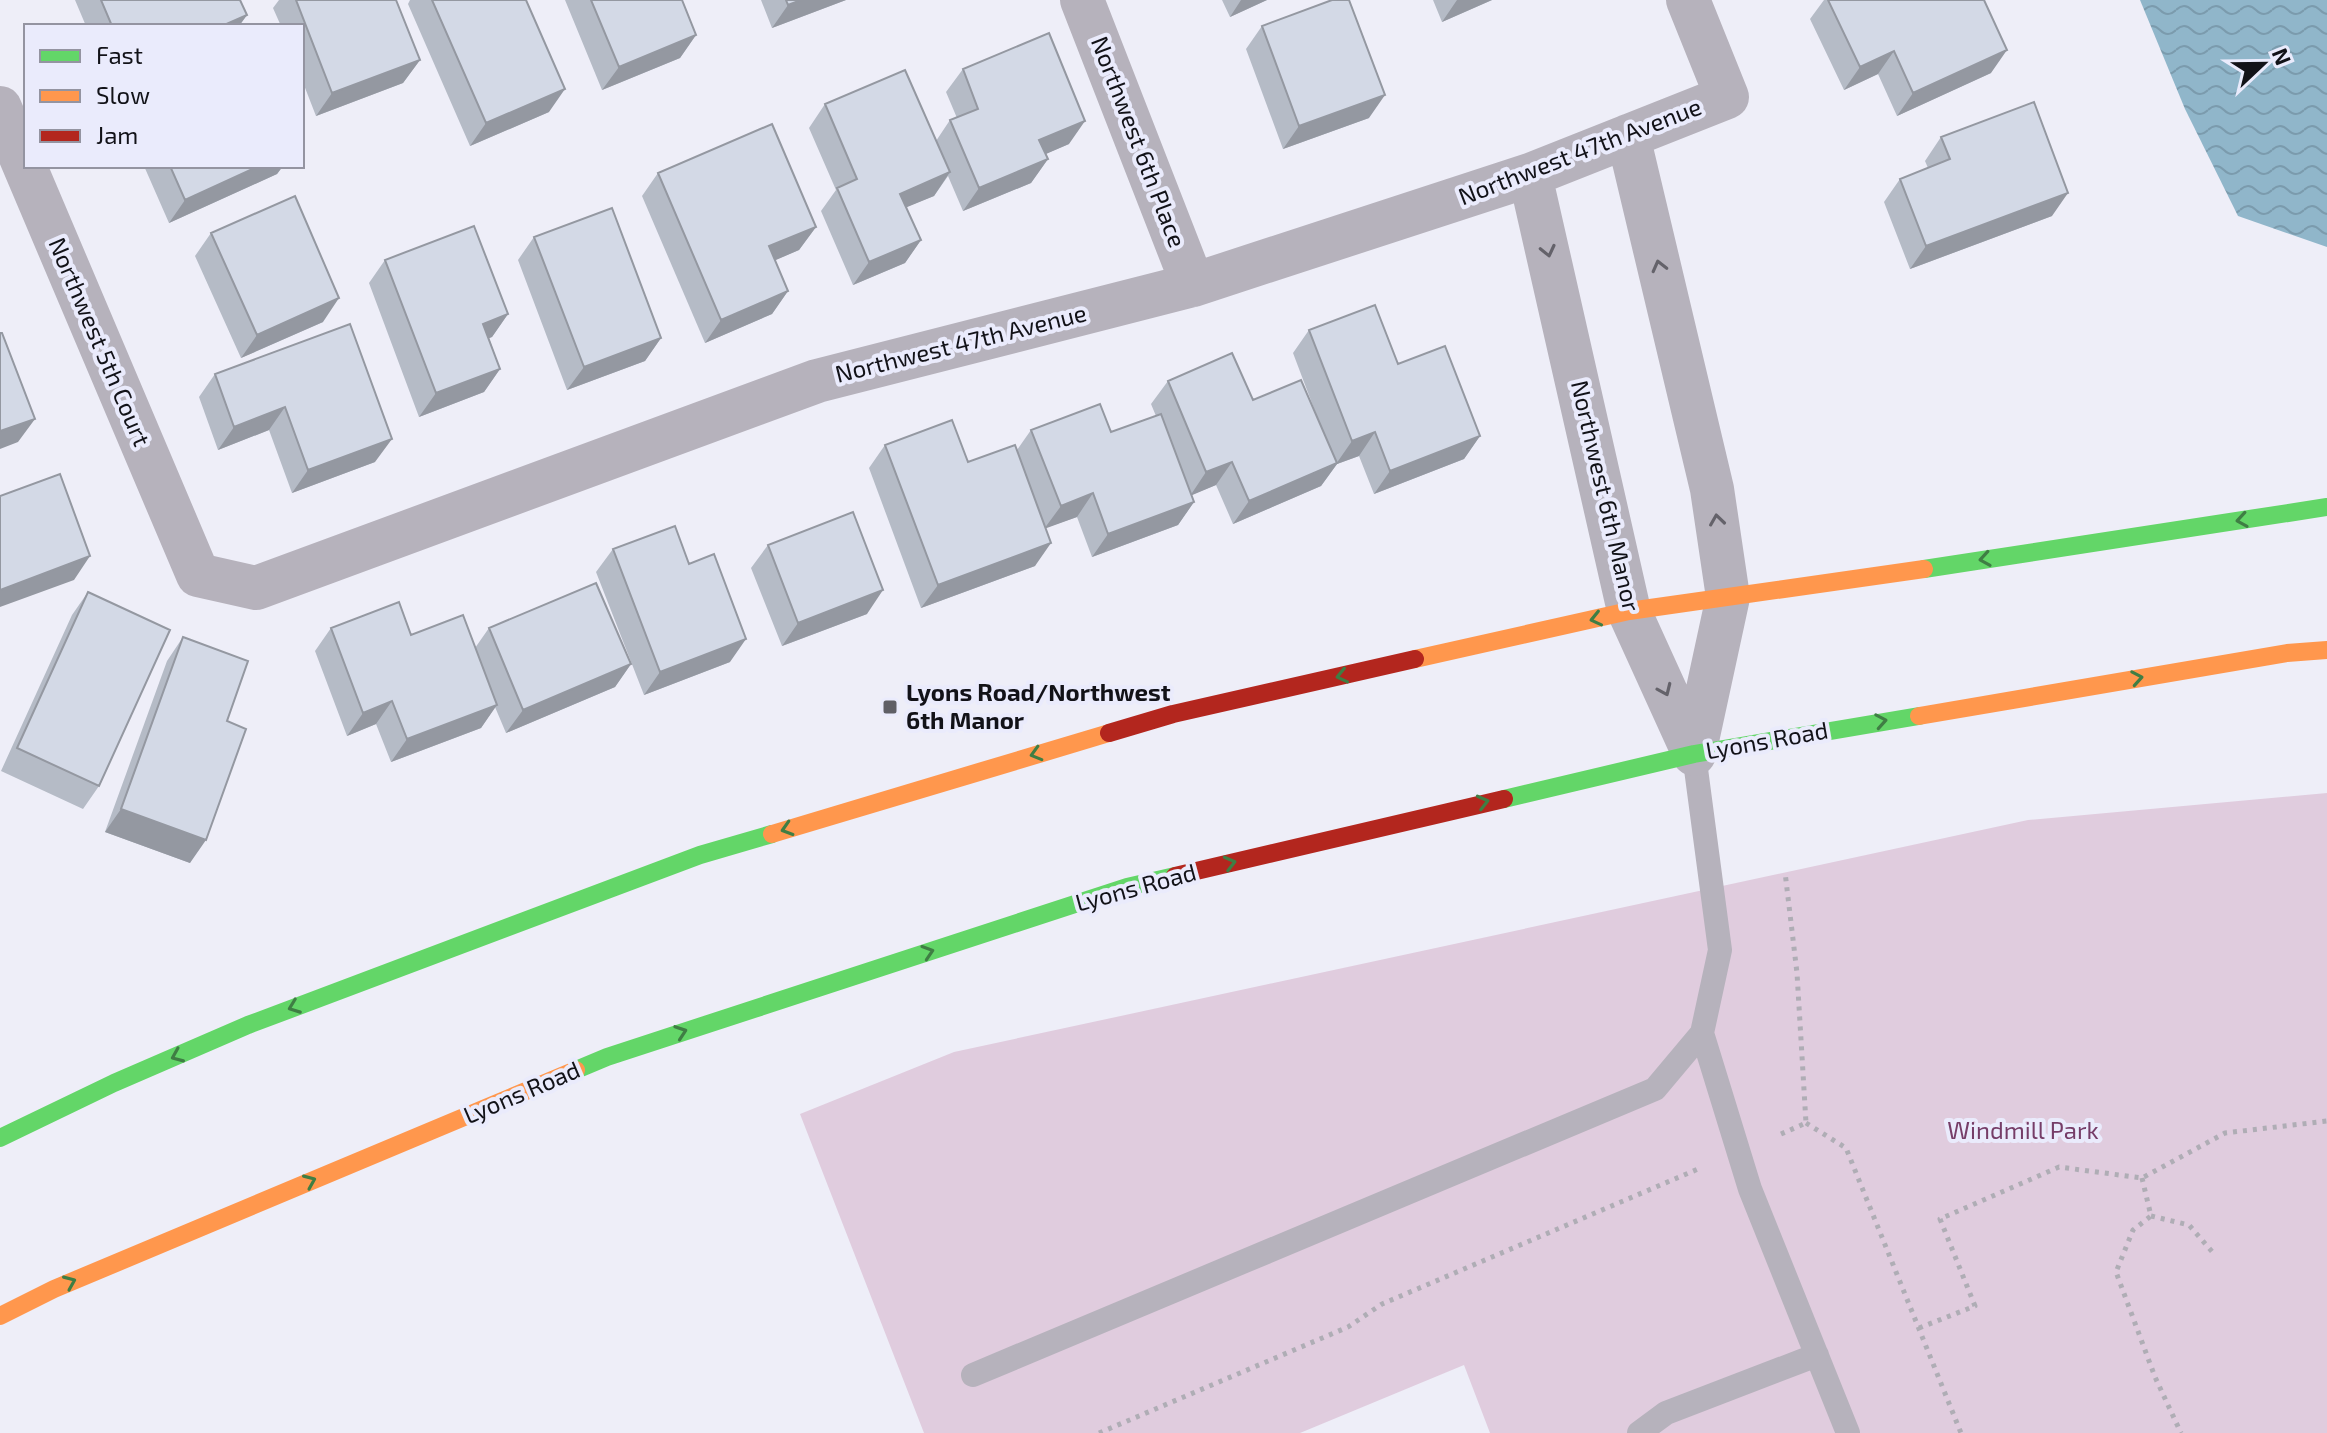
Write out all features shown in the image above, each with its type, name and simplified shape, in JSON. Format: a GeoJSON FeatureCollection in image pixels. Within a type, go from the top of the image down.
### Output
{"type":"FeatureCollection","features":[{"type":"Feature","properties":{"kind":"main road"},"geometry":{"type":"LineString","coordinates":[[0,1138],[114,1083],[248,1025],[700,855],[1173,714],[1629,611],[2327,507]]}},
{"type":"Feature","properties":{"kind":"main road","name":"Lyons Road"},"geometry":{"type":"LineString","coordinates":[[0,1316],[54,1289],[607,1057],[1127,887],[1694,754],[2287,653],[2327,650]]}},
{"type":"Feature","properties":{"kind":"street","name":"Northwest 6th Place"},"geometry":{"type":"LineString","coordinates":[[1082,0],[1193,285]]}},
{"type":"Feature","properties":{"kind":"street","name":"Northwest 47th Avenue"},"geometry":{"type":"LineString","coordinates":[[198,575],[256,588],[817,381],[1193,285],[1530,175],[1727,97],[1688,0]]}},
{"type":"Feature","properties":{"kind":"street","name":"Northwest 5th Court"},"geometry":{"type":"LineString","coordinates":[[0,108],[24,165]]}},
{"type":"Feature","properties":{"kind":"street"},"geometry":{"type":"LineString","coordinates":[[1628,136],[1712,489],[1728,597],[1694,754]]}},
{"type":"Feature","properties":{"kind":"street","name":"Northwest 5th Court"},"geometry":{"type":"LineString","coordinates":[[25,168],[198,575]]}},
{"type":"Feature","properties":{"kind":"street","name":"Northwest 6th Manor"},"geometry":{"type":"LineString","coordinates":[[1530,175],[1629,611],[1694,754]]}},
{"type":"Feature","properties":{"kind":"lane"},"geometry":{"type":"LineString","coordinates":[[973,1375],[1655,1089],[1702,1033],[1720,950],[1694,754]]}},
{"type":"Feature","properties":{"kind":"lane"},"geometry":{"type":"LineString","coordinates":[[1702,1033],[1750,1189],[1848,1433]]}},
{"type":"Feature","properties":{"kind":"lane"},"geometry":{"type":"LineString","coordinates":[[1639,1433],[1666,1413],[1817,1355]]}},
{"type":"Feature","properties":{"kind":"path"},"geometry":{"type":"LineString","coordinates":[[1785,872],[1797,973],[1806,1123]]}},
{"type":"Feature","properties":{"kind":"path"},"geometry":{"type":"LineString","coordinates":[[1919,1328],[1975,1306],[1940,1219],[2059,1167],[2142,1178],[2225,1133],[2327,1121]]}},
{"type":"Feature","properties":{"kind":"path"},"geometry":{"type":"LineString","coordinates":[[1099,1433],[1348,1327],[1382,1304],[1806,1123]]}},
{"type":"Feature","properties":{"kind":"path"},"geometry":{"type":"LineString","coordinates":[[1806,1123],[1846,1148],[1961,1433]]}},
{"type":"Feature","properties":{"kind":"path"},"geometry":{"type":"LineString","coordinates":[[2142,1178],[2151,1216]]}},
{"type":"Feature","properties":{"kind":"path"},"geometry":{"type":"LineString","coordinates":[[2151,1216],[2189,1225],[2215,1255]]}},
{"type":"Feature","properties":{"kind":"path"},"geometry":{"type":"LineString","coordinates":[[2151,1216],[2133,1230],[2116,1272],[2155,1377],[2181,1433]]}},
{"type":"Feature","properties":{"kind":"green space","name":"Windmill Park"},"geometry":{"type":"Polygon","coordinates":[[[2327,793],[2327,1433],[1490,1433],[1464,1365],[1300,1433],[924,1433],[800,1114],[954,1052],[2028,820],[2327,793]]]}},
{"type":"Feature","properties":{"kind":"water"},"geometry":{"type":"Polygon","coordinates":[[[2140,0],[2327,0],[2327,247],[2238,216],[2185,109],[2140,0]]]}},
{"type":"Feature","properties":{"kind":"building"},"geometry":{"type":"Polygon","coordinates":[[[101,0],[240,0],[247,15],[227,24],[111,24],[101,0]]]}},
{"type":"Feature","properties":{"kind":"building"},"geometry":{"type":"Polygon","coordinates":[[[296,0],[396,0],[420,60],[332,93],[296,0]]]}},
{"type":"Feature","properties":{"kind":"building"},"geometry":{"type":"Polygon","coordinates":[[[432,0],[526,0],[565,89],[486,123],[432,0]]]}},
{"type":"Feature","properties":{"kind":"building"},"geometry":{"type":"Polygon","coordinates":[[[591,0],[682,0],[696,35],[619,67],[591,0]]]}},
{"type":"Feature","properties":{"kind":"building"},"geometry":{"type":"Polygon","coordinates":[[[1332,0],[1349,0],[1385,95],[1299,126],[1262,26],[1332,0]]]}},
{"type":"Feature","properties":{"kind":"building"},"geometry":{"type":"Polygon","coordinates":[[[1828,0],[1984,0],[2007,50],[1913,93],[1894,51],[1860,67],[1828,0]]]}},
{"type":"Feature","properties":{"kind":"building"},"geometry":{"type":"Polygon","coordinates":[[[1049,33],[1085,121],[1039,140],[1048,159],[979,188],[950,120],[978,109],[963,69],[1049,33]]]}},
{"type":"Feature","properties":{"kind":"building"},"geometry":{"type":"Polygon","coordinates":[[[905,70],[950,172],[900,194],[921,240],[869,262],[837,188],[857,179],[825,104],[905,70]]]}},
{"type":"Feature","properties":{"kind":"building"},"geometry":{"type":"Polygon","coordinates":[[[2034,102],[2068,193],[1926,246],[1900,179],[1950,159],[1941,137],[2034,102]]]}},
{"type":"Feature","properties":{"kind":"building"},"geometry":{"type":"Polygon","coordinates":[[[772,124],[816,227],[769,246],[788,291],[721,320],[658,173],[772,124]]]}},
{"type":"Feature","properties":{"kind":"building"},"geometry":{"type":"Polygon","coordinates":[[[171,168],[255,168],[185,200],[171,168]]]}},
{"type":"Feature","properties":{"kind":"building"},"geometry":{"type":"Polygon","coordinates":[[[295,196],[339,298],[257,335],[211,233],[295,196]]]}},
{"type":"Feature","properties":{"kind":"building"},"geometry":{"type":"Polygon","coordinates":[[[612,208],[661,338],[584,367],[534,237],[612,208]]]}},
{"type":"Feature","properties":{"kind":"building"},"geometry":{"type":"Polygon","coordinates":[[[474,226],[508,314],[483,324],[500,369],[436,393],[385,260],[474,226]]]}},
{"type":"Feature","properties":{"kind":"building"},"geometry":{"type":"Polygon","coordinates":[[[1375,305],[1398,364],[1445,346],[1480,436],[1390,471],[1375,432],[1352,441],[1309,330],[1375,305]]]}},
{"type":"Feature","properties":{"kind":"building"},"geometry":{"type":"Polygon","coordinates":[[[350,324],[392,439],[308,470],[285,407],[234,427],[215,374],[350,324]]]}},
{"type":"Feature","properties":{"kind":"building"},"geometry":{"type":"Polygon","coordinates":[[[0,333],[35,419],[0,431],[0,333]]]}},
{"type":"Feature","properties":{"kind":"building"},"geometry":{"type":"Polygon","coordinates":[[[1232,353],[1253,400],[1301,380],[1337,463],[1249,501],[1232,462],[1206,472],[1168,381],[1232,353]]]}},
{"type":"Feature","properties":{"kind":"building"},"geometry":{"type":"Polygon","coordinates":[[[1100,404],[1111,432],[1161,414],[1194,502],[1108,534],[1093,493],[1061,506],[1031,430],[1100,404]]]}},
{"type":"Feature","properties":{"kind":"building"},"geometry":{"type":"Polygon","coordinates":[[[952,420],[968,462],[1015,445],[1051,543],[938,585],[885,445],[952,420]]]}},
{"type":"Feature","properties":{"kind":"building"},"geometry":{"type":"Polygon","coordinates":[[[60,474],[90,556],[0,590],[0,496],[60,474]]]}},
{"type":"Feature","properties":{"kind":"building"},"geometry":{"type":"Polygon","coordinates":[[[853,512],[883,590],[798,623],[768,545],[853,512]]]}},
{"type":"Feature","properties":{"kind":"building"},"geometry":{"type":"Polygon","coordinates":[[[675,526],[689,564],[714,554],[746,639],[660,672],[613,549],[675,526]]]}},
{"type":"Feature","properties":{"kind":"building"},"geometry":{"type":"Polygon","coordinates":[[[596,583],[631,664],[523,710],[489,628],[596,583]]]}},
{"type":"Feature","properties":{"kind":"building"},"geometry":{"type":"Polygon","coordinates":[[[88,592],[170,630],[99,786],[17,748],[88,592]]]}},
{"type":"Feature","properties":{"kind":"building"},"geometry":{"type":"Polygon","coordinates":[[[399,602],[411,635],[463,615],[497,705],[407,739],[392,701],[363,713],[331,628],[399,602]]]}},
{"type":"Feature","properties":{"kind":"building"},"geometry":{"type":"Polygon","coordinates":[[[183,637],[248,661],[227,721],[246,729],[206,840],[121,809],[183,637]]]}},
{"type":"Feature","properties":{"kind":"traffic: fast"},"geometry":{"type":"LineString","coordinates":[[1924,569],[2327,507]]}},
{"type":"Feature","properties":{"kind":"traffic: fast"},"geometry":{"type":"LineString","coordinates":[[1504,799],[1694,754],[1919,716]]}},
{"type":"Feature","properties":{"kind":"traffic: fast"},"geometry":{"type":"LineString","coordinates":[[0,1138],[114,1083],[248,1025],[700,855],[772,834]]}},
{"type":"Feature","properties":{"kind":"traffic: fast"},"geometry":{"type":"LineString","coordinates":[[576,1070],[607,1057],[1127,887],[1175,876]]}},
{"type":"Feature","properties":{"kind":"traffic: slow"},"geometry":{"type":"LineString","coordinates":[[1415,659],[1629,611],[1924,569]]}},
{"type":"Feature","properties":{"kind":"traffic: slow"},"geometry":{"type":"LineString","coordinates":[[1919,716],[2287,653],[2327,650]]}},
{"type":"Feature","properties":{"kind":"traffic: slow"},"geometry":{"type":"LineString","coordinates":[[772,834],[1109,733]]}},
{"type":"Feature","properties":{"kind":"traffic: slow"},"geometry":{"type":"LineString","coordinates":[[0,1316],[54,1289],[576,1070]]}},
{"type":"Feature","properties":{"kind":"traffic: jam"},"geometry":{"type":"LineString","coordinates":[[1109,733],[1173,714],[1415,659]]}},
{"type":"Feature","properties":{"kind":"traffic: jam"},"geometry":{"type":"LineString","coordinates":[[1175,876],[1504,799]]}},
{"type":"Feature","properties":{"kind":"place","name":"Lyons Road/Northwest 6th Manor"},"geometry":{"type":"Point","coordinates":[890,707]}}]}
